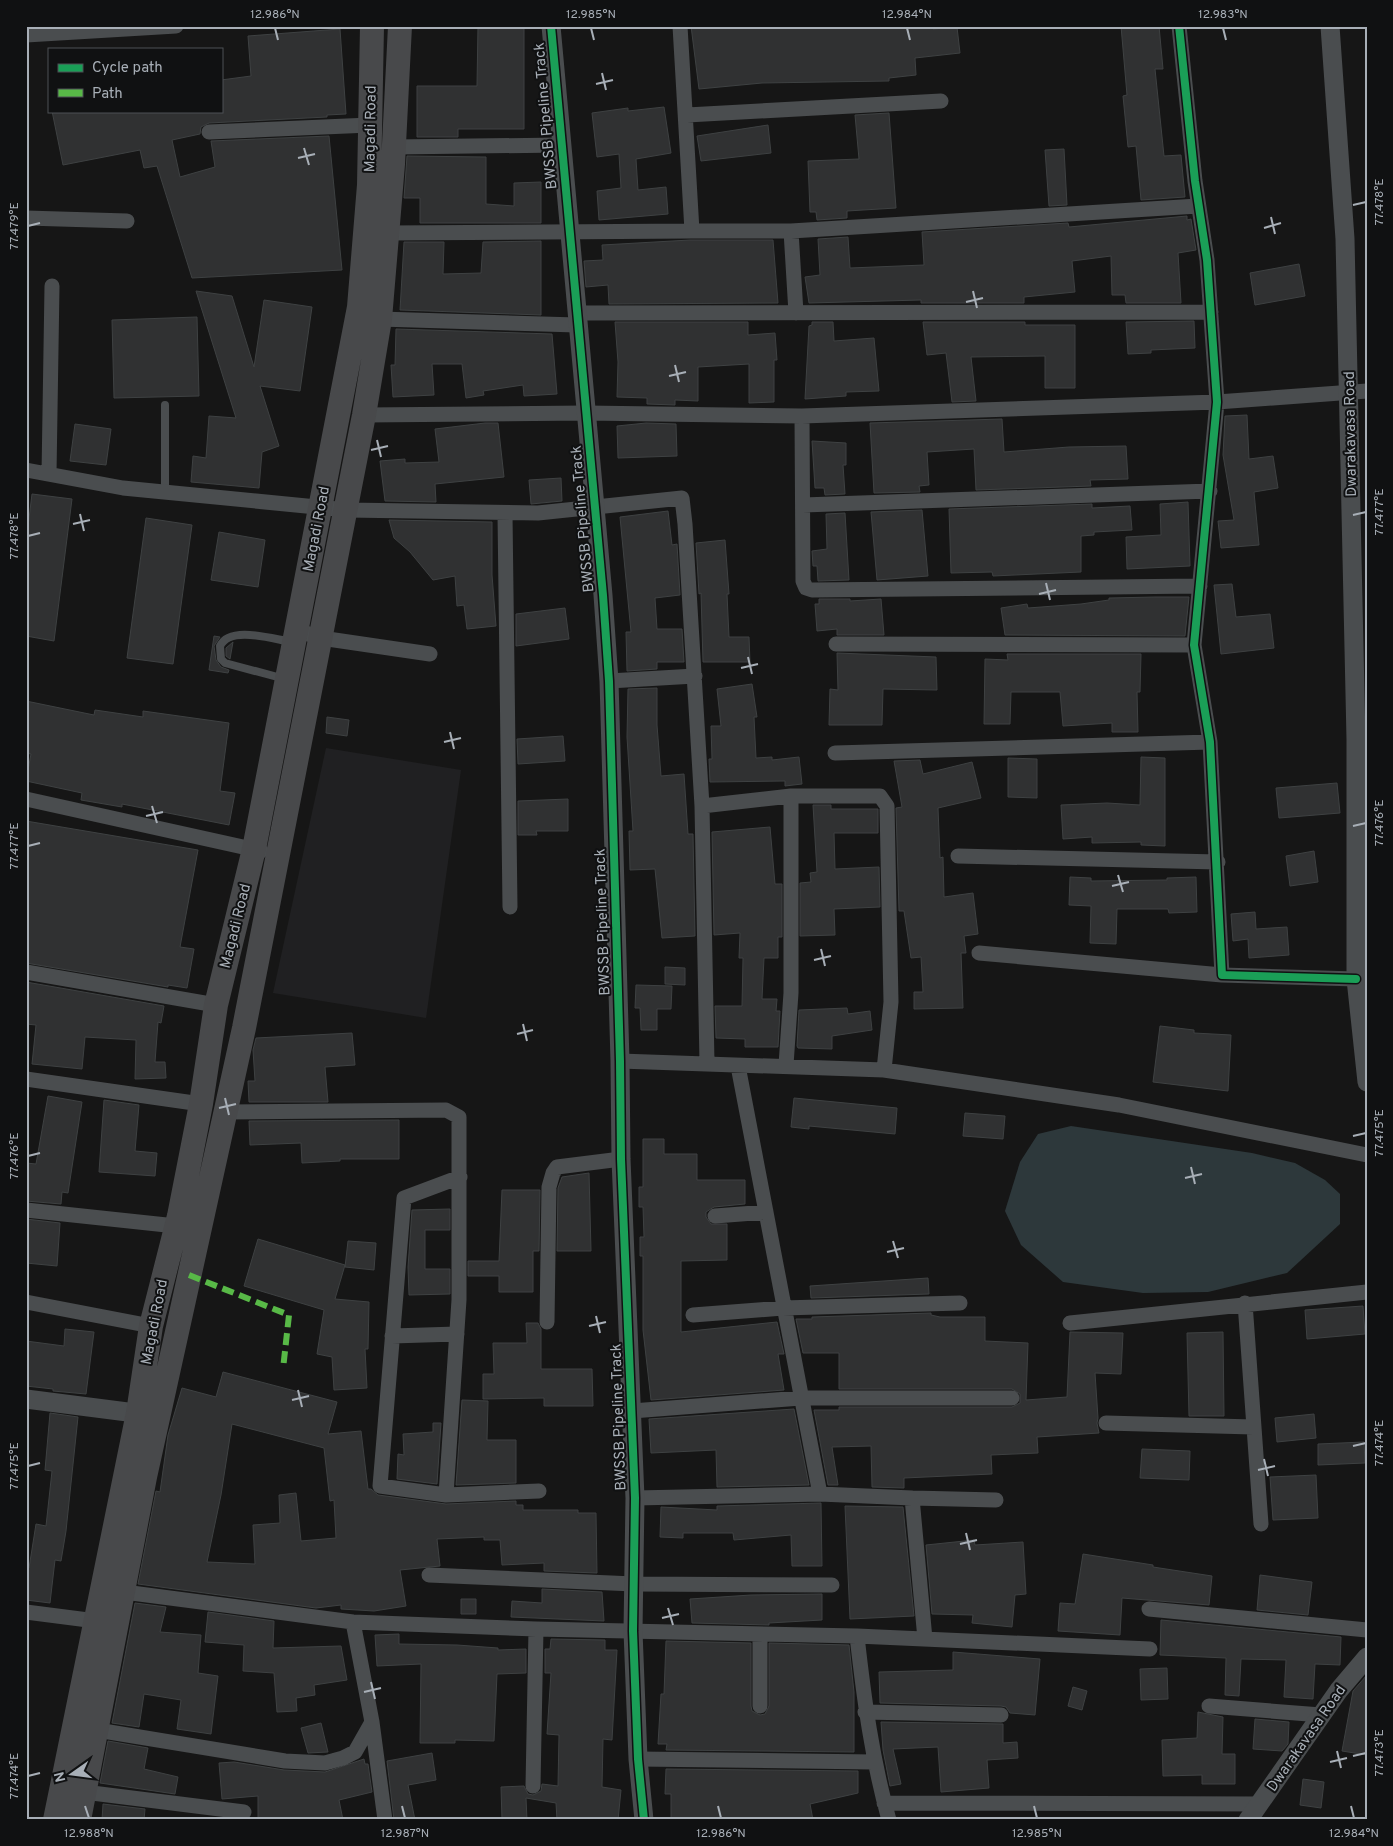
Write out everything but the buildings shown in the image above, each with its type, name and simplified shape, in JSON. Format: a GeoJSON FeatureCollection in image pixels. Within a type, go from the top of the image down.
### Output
{"type":"FeatureCollection","features":[{"type":"Feature","properties":{"kind":"main road","name":"Magadi Road"},"geometry":{"type":"LineString","coordinates":[[79,1820],[124,1592],[148,1415],[151,1326],[176,1226],[201,1104],[216,1005],[254,850],[359,306],[369,185],[372,26]]}},
{"type":"Feature","properties":{"kind":"main road","name":"Magadi Road"},"geometry":{"type":"LineString","coordinates":[[56,1820],[96,1621],[226,1112],[279,856],[347,510],[380,318],[394,147],[400,26]]}},
{"type":"Feature","properties":{"kind":"street"},"geometry":{"type":"LineString","coordinates":[[26,35],[104,28],[176,26]]}},
{"type":"Feature","properties":{"kind":"street","name":"BWSSB Pipeline Track"},"geometry":{"type":"LineString","coordinates":[[551,26],[595,508],[608,681],[620,1061],[620,1159],[635,1498],[633,1631],[638,1759],[644,1820]]}},
{"type":"Feature","properties":{"kind":"street"},"geometry":{"type":"LineString","coordinates":[[680,26],[687,115],[692,231]]}},
{"type":"Feature","properties":{"kind":"street"},"geometry":{"type":"LineString","coordinates":[[1179,26],[1198,206],[1207,260],[1217,402],[1194,645],[1210,742],[1218,862],[1222,975]]}},
{"type":"Feature","properties":{"kind":"street","name":"Dwarakavasa Road"},"geometry":{"type":"LineString","coordinates":[[1330,26],[1358,392],[1361,739],[1356,979],[1367,1082]]}},
{"type":"Feature","properties":{"kind":"street"},"geometry":{"type":"LineString","coordinates":[[687,115],[941,101]]}},
{"type":"Feature","properties":{"kind":"street"},"geometry":{"type":"LineString","coordinates":[[209,132],[370,125]]}},
{"type":"Feature","properties":{"kind":"street"},"geometry":{"type":"LineString","coordinates":[[394,147],[561,145]]}},
{"type":"Feature","properties":{"kind":"street"},"geometry":{"type":"LineString","coordinates":[[388,233],[791,231],[1198,206]]}},
{"type":"Feature","properties":{"kind":"street"},"geometry":{"type":"LineString","coordinates":[[26,218],[127,221]]}},
{"type":"Feature","properties":{"kind":"street"},"geometry":{"type":"LineString","coordinates":[[791,231],[796,313]]}},
{"type":"Feature","properties":{"kind":"street"},"geometry":{"type":"LineString","coordinates":[[49,474],[52,286]]}},
{"type":"Feature","properties":{"kind":"street"},"geometry":{"type":"LineString","coordinates":[[380,318],[577,319],[796,313],[1211,312]]}},
{"type":"Feature","properties":{"kind":"street"},"geometry":{"type":"LineString","coordinates":[[364,416],[586,413],[802,416],[1217,402],[1358,392]]}},
{"type":"Feature","properties":{"kind":"street"},"geometry":{"type":"LineString","coordinates":[[802,416],[803,581],[806,588],[812,590],[1200,586]]}},
{"type":"Feature","properties":{"kind":"street"},"geometry":{"type":"LineString","coordinates":[[26,470],[123,488],[347,510],[538,514],[682,498],[702,806],[707,1063]]}},
{"type":"Feature","properties":{"kind":"street"},"geometry":{"type":"LineString","coordinates":[[803,505],[1210,491]]}},
{"type":"Feature","properties":{"kind":"street"},"geometry":{"type":"LineString","coordinates":[[504,514],[510,907]]}},
{"type":"Feature","properties":{"kind":"street"},"geometry":{"type":"LineString","coordinates":[[295,636],[430,654]]}},
{"type":"Feature","properties":{"kind":"street"},"geometry":{"type":"LineString","coordinates":[[836,644],[1194,645]]}},
{"type":"Feature","properties":{"kind":"street"},"geometry":{"type":"LineString","coordinates":[[608,681],[695,676]]}},
{"type":"Feature","properties":{"kind":"street"},"geometry":{"type":"LineString","coordinates":[[835,753],[1210,742]]}},
{"type":"Feature","properties":{"kind":"street"},"geometry":{"type":"LineString","coordinates":[[702,806],[791,796],[880,796],[887,806],[891,1002],[884,1070]]}},
{"type":"Feature","properties":{"kind":"street"},"geometry":{"type":"LineString","coordinates":[[786,1065],[791,993],[791,796]]}},
{"type":"Feature","properties":{"kind":"street"},"geometry":{"type":"LineString","coordinates":[[26,799],[279,856]]}},
{"type":"Feature","properties":{"kind":"street"},"geometry":{"type":"LineString","coordinates":[[958,856],[1218,862]]}},
{"type":"Feature","properties":{"kind":"street"},"geometry":{"type":"LineString","coordinates":[[979,953],[1222,975],[1356,979]]}},
{"type":"Feature","properties":{"kind":"street"},"geometry":{"type":"LineString","coordinates":[[26,972],[216,1005]]}},
{"type":"Feature","properties":{"kind":"street"},"geometry":{"type":"LineString","coordinates":[[620,1061],[707,1063],[738,1066],[786,1065],[884,1070],[1119,1105],[1367,1155]]}},
{"type":"Feature","properties":{"kind":"street"},"geometry":{"type":"LineString","coordinates":[[738,1066],[820,1494]]}},
{"type":"Feature","properties":{"kind":"street"},"geometry":{"type":"LineString","coordinates":[[26,1079],[201,1104]]}},
{"type":"Feature","properties":{"kind":"street"},"geometry":{"type":"LineString","coordinates":[[226,1112],[446,1110],[460,1117],[459,1300],[446,1495]]}},
{"type":"Feature","properties":{"kind":"street"},"geometry":{"type":"LineString","coordinates":[[547,1322],[549,1187],[553,1174],[557,1167],[620,1159]]}},
{"type":"Feature","properties":{"kind":"street"},"geometry":{"type":"LineString","coordinates":[[460,1177],[404,1198],[380,1486],[446,1495],[539,1491]]}},
{"type":"Feature","properties":{"kind":"street"},"geometry":{"type":"LineString","coordinates":[[26,1210],[176,1226]]}},
{"type":"Feature","properties":{"kind":"street"},"geometry":{"type":"LineString","coordinates":[[715,1216],[766,1212]]}},
{"type":"Feature","properties":{"kind":"street"},"geometry":{"type":"LineString","coordinates":[[1070,1323],[1245,1303],[1367,1292]]}},
{"type":"Feature","properties":{"kind":"street"},"geometry":{"type":"LineString","coordinates":[[26,1302],[151,1326]]}},
{"type":"Feature","properties":{"kind":"street"},"geometry":{"type":"LineString","coordinates":[[694,1314],[783,1308],[960,1303]]}},
{"type":"Feature","properties":{"kind":"street"},"geometry":{"type":"LineString","coordinates":[[1245,1303],[1261,1524]]}},
{"type":"Feature","properties":{"kind":"street"},"geometry":{"type":"LineString","coordinates":[[392,1336],[457,1334]]}},
{"type":"Feature","properties":{"kind":"street"},"geometry":{"type":"LineString","coordinates":[[26,1398],[148,1415]]}},
{"type":"Feature","properties":{"kind":"street"},"geometry":{"type":"LineString","coordinates":[[632,1411],[801,1398],[1012,1398]]}},
{"type":"Feature","properties":{"kind":"street"},"geometry":{"type":"LineString","coordinates":[[1106,1423],[1253,1427]]}},
{"type":"Feature","properties":{"kind":"street"},"geometry":{"type":"LineString","coordinates":[[635,1498],[820,1494],[996,1500]]}},
{"type":"Feature","properties":{"kind":"street"},"geometry":{"type":"LineString","coordinates":[[912,1498],[926,1639]]}},
{"type":"Feature","properties":{"kind":"street"},"geometry":{"type":"LineString","coordinates":[[429,1575],[634,1584],[832,1585]]}},
{"type":"Feature","properties":{"kind":"street"},"geometry":{"type":"LineString","coordinates":[[124,1592],[352,1622],[536,1629],[857,1636],[1150,1649]]}},
{"type":"Feature","properties":{"kind":"street"},"geometry":{"type":"LineString","coordinates":[[1150,1609],[1367,1630]]}},
{"type":"Feature","properties":{"kind":"street"},"geometry":{"type":"LineString","coordinates":[[26,1612],[96,1621]]}},
{"type":"Feature","properties":{"kind":"street"},"geometry":{"type":"LineString","coordinates":[[352,1622],[372,1722],[385,1820]]}},
{"type":"Feature","properties":{"kind":"street"},"geometry":{"type":"LineString","coordinates":[[533,1786],[536,1629]]}},
{"type":"Feature","properties":{"kind":"street"},"geometry":{"type":"LineString","coordinates":[[760,1634],[760,1706]]}},
{"type":"Feature","properties":{"kind":"street"},"geometry":{"type":"LineString","coordinates":[[857,1636],[865,1712],[874,1762],[889,1820]]}},
{"type":"Feature","properties":{"kind":"street","name":"Dwarakavasa Road"},"geometry":{"type":"LineString","coordinates":[[1248,1820],[1339,1690],[1367,1657]]}},
{"type":"Feature","properties":{"kind":"street"},"geometry":{"type":"LineString","coordinates":[[1208,1706],[1321,1716]]}},
{"type":"Feature","properties":{"kind":"street"},"geometry":{"type":"LineString","coordinates":[[865,1712],[1001,1716]]}},
{"type":"Feature","properties":{"kind":"street"},"geometry":{"type":"LineString","coordinates":[[96,1730],[285,1761],[324,1763],[343,1758],[355,1752],[372,1722]]}},
{"type":"Feature","properties":{"kind":"street"},"geometry":{"type":"LineString","coordinates":[[638,1759],[874,1762]]}},
{"type":"Feature","properties":{"kind":"street"},"geometry":{"type":"LineString","coordinates":[[84,1792],[244,1812]]}},
{"type":"Feature","properties":{"kind":"street"},"geometry":{"type":"LineString","coordinates":[[884,1803],[1259,1804]]}},
{"type":"Feature","properties":{"kind":"lane"},"geometry":{"type":"LineString","coordinates":[[165,405],[165,491]]}},
{"type":"Feature","properties":{"kind":"lane"},"geometry":{"type":"LineString","coordinates":[[287,680],[225,663],[221,659],[220,646],[228,636],[238,634],[295,636]]}},
{"type":"Feature","properties":{"kind":"shaded area"},"geometry":{"type":"Polygon","coordinates":[[[326,748],[461,770],[426,1018],[273,993],[326,748]]]}},
{"type":"Feature","properties":{"kind":"shaded area"},"geometry":{"type":"Polygon","coordinates":[[[1071,1126],[1252,1153],[1295,1163],[1325,1180],[1340,1194],[1340,1224],[1287,1273],[1208,1292],[1143,1293],[1063,1282],[1021,1245],[1005,1211],[1020,1162],[1038,1134],[1071,1126]]]}},
{"type":"Feature","properties":{"kind":"marked path"},"geometry":{"type":"LineString","coordinates":[[189,1275],[289,1315],[283,1369]]}},
{"type":"Feature","properties":{"kind":"cycle path"},"geometry":{"type":"LineString","coordinates":[[551,26],[603,595],[609,681],[621,1159],[635,1498],[633,1631],[638,1759],[644,1820]]}},
{"type":"Feature","properties":{"kind":"cycle path"},"geometry":{"type":"LineString","coordinates":[[1179,26],[1195,181],[1207,260],[1217,402],[1194,645],[1210,742],[1222,975],[1356,979]]}}]}
